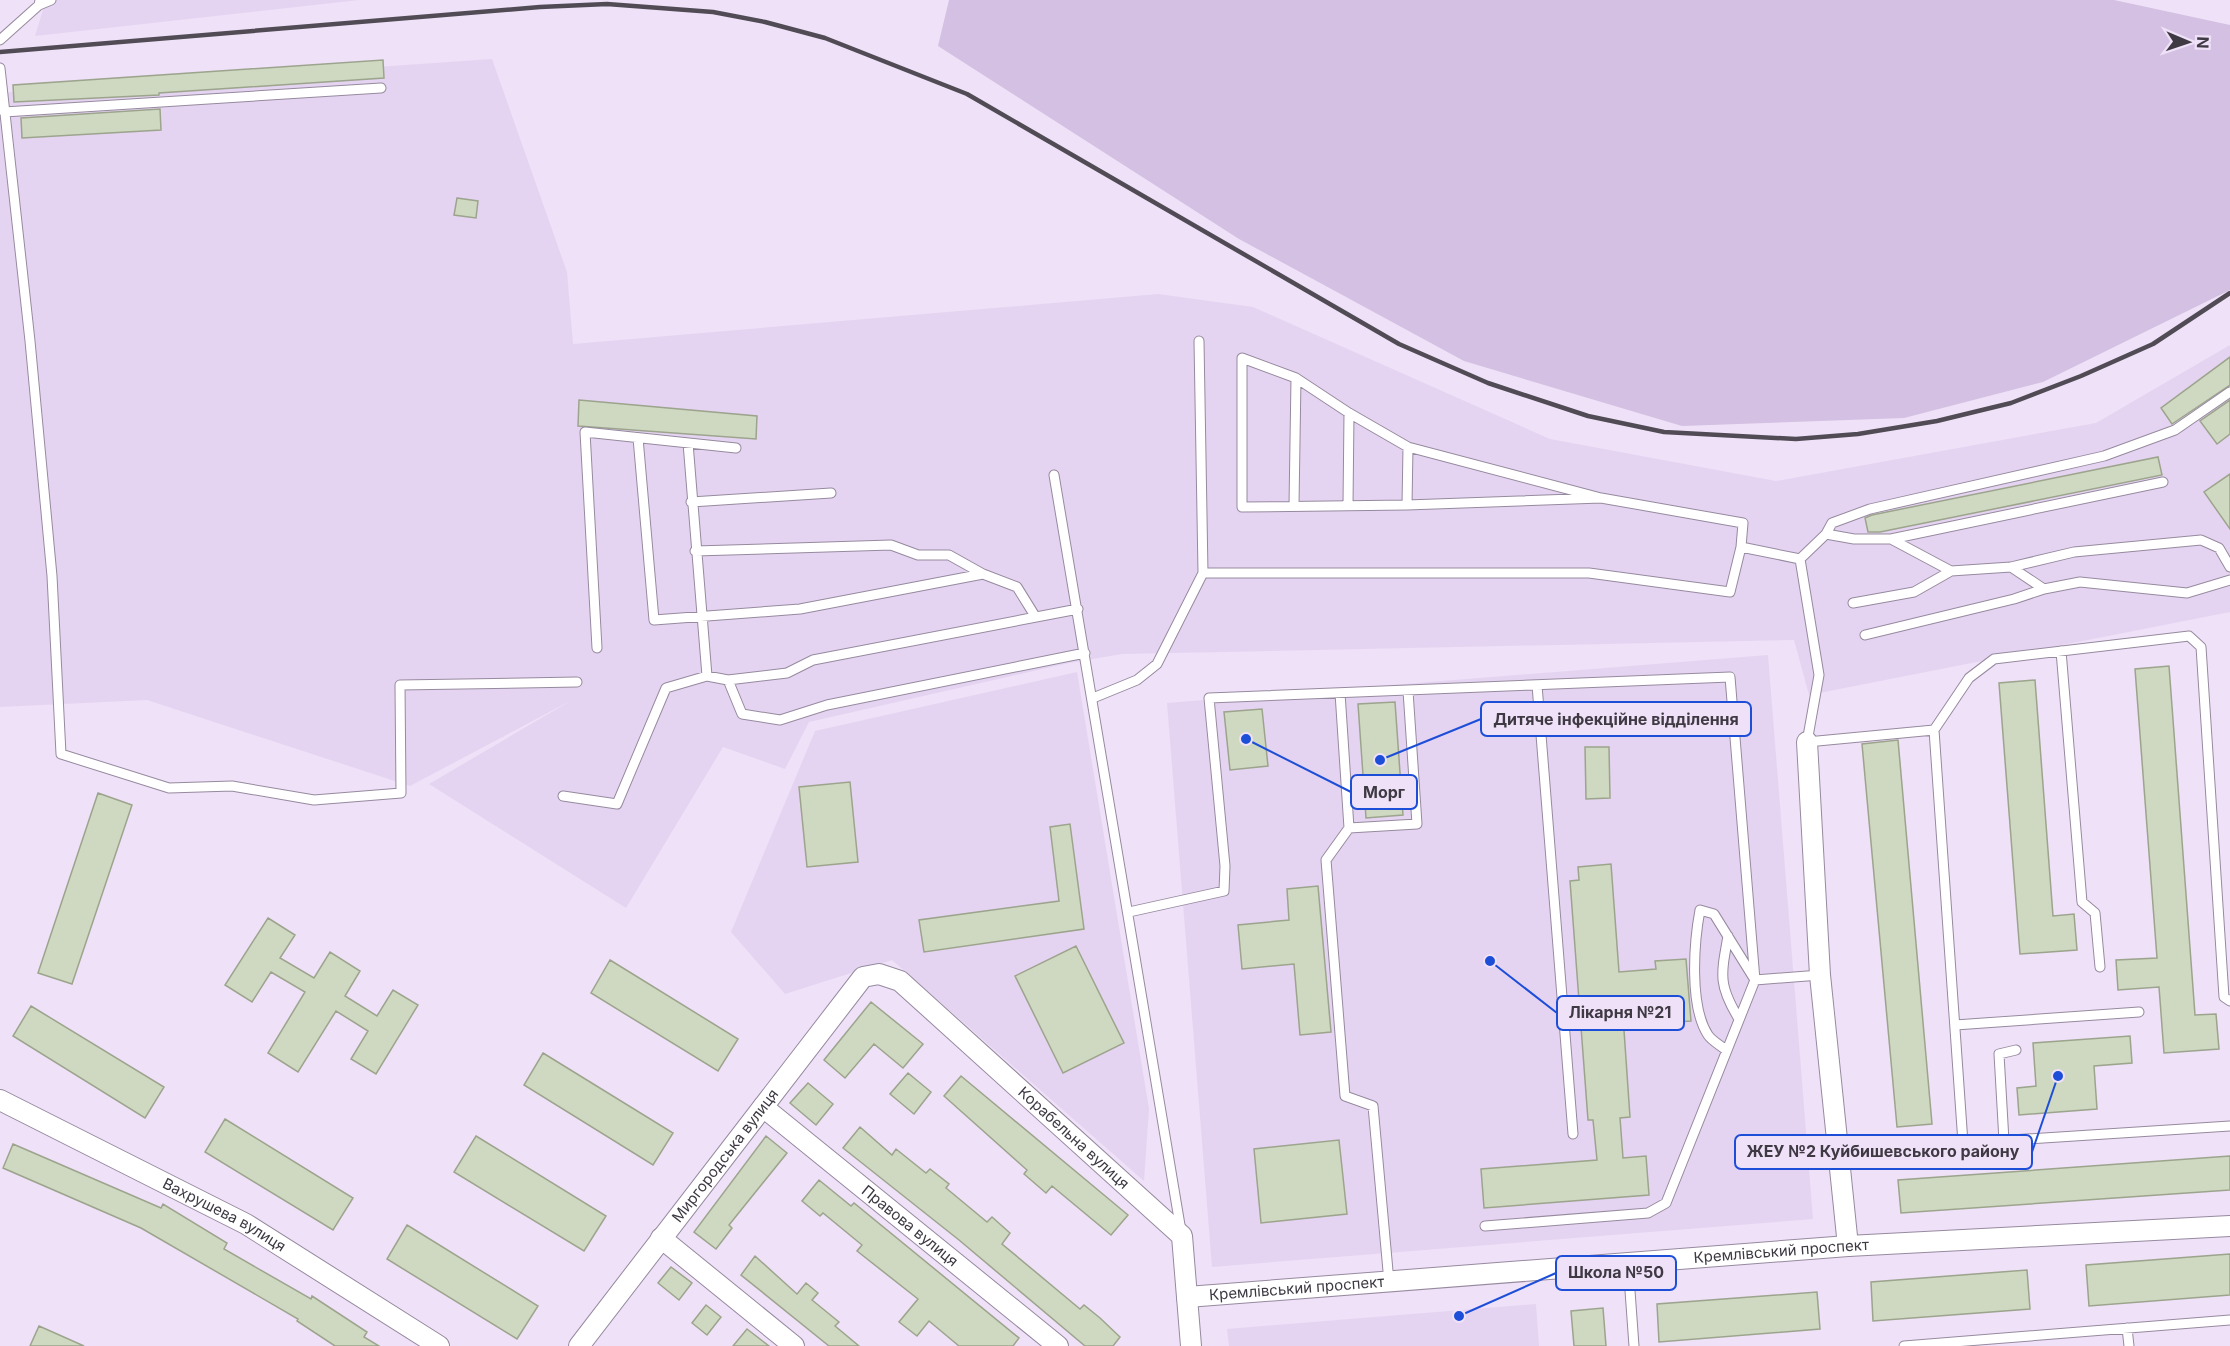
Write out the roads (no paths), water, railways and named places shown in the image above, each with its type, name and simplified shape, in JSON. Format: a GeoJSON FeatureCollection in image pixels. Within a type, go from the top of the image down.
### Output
{"type":"FeatureCollection","features":[{"type":"Feature","properties":{"kind":"street"},"geometry":{"type":"LineString","coordinates":[[1808,742],[1820,975],[1840,1151],[1848,1246]]}},
{"type":"Feature","properties":{"kind":"street","name":"Корабельна вулиця"},"geometry":{"type":"LineString","coordinates":[[879,974],[900,981],[1182,1236]]}},
{"type":"Feature","properties":{"kind":"street","name":"Миргородська вулиця"},"geometry":{"type":"LineString","coordinates":[[579,1346],[863,977],[879,974]]}},
{"type":"Feature","properties":{"kind":"street","name":"Вахрушева вулиця"},"geometry":{"type":"LineString","coordinates":[[0,1100],[246,1224],[439,1346]]}},
{"type":"Feature","properties":{"kind":"street","name":"Правова вулиця"},"geometry":{"type":"LineString","coordinates":[[763,1107],[1058,1346]]}},
{"type":"Feature","properties":{"kind":"street","name":"Кремлівський проспект"},"geometry":{"type":"LineString","coordinates":[[1187,1297],[1848,1246],[2230,1226]]}},
{"type":"Feature","properties":{"kind":"street"},"geometry":{"type":"LineString","coordinates":[[1182,1236],[1191,1346]]}},
{"type":"Feature","properties":{"kind":"street"},"geometry":{"type":"LineString","coordinates":[[661,1238],[794,1346]]}},
{"type":"Feature","properties":{"kind":"lane"},"geometry":{"type":"LineString","coordinates":[[0,40],[40,2],[51,0]]}},
{"type":"Feature","properties":{"kind":"lane"},"geometry":{"type":"LineString","coordinates":[[0,68],[30,341],[52,576],[61,754],[169,788],[232,786],[314,800],[401,793],[400,685],[577,682]]}},
{"type":"Feature","properties":{"kind":"lane"},"geometry":{"type":"LineString","coordinates":[[4,112],[381,88]]}},
{"type":"Feature","properties":{"kind":"lane"},"geometry":{"type":"LineString","coordinates":[[1093,698],[1137,680],[1157,664],[1203,573],[1199,341]]}},
{"type":"Feature","properties":{"kind":"lane"},"geometry":{"type":"LineString","coordinates":[[1203,573],[1589,573],[1730,592],[1741,547],[1743,523],[1601,498],[1408,447],[1349,413],[1296,378],[1242,358],[1242,507],[1407,505],[1601,498]]}},
{"type":"Feature","properties":{"kind":"lane"},"geometry":{"type":"LineString","coordinates":[[1294,505],[1296,378]]}},
{"type":"Feature","properties":{"kind":"lane"},"geometry":{"type":"LineString","coordinates":[[1800,559],[1826,534],[1832,523],[1870,509],[2104,456],[2175,430],[2230,392]]}},
{"type":"Feature","properties":{"kind":"lane"},"geometry":{"type":"LineString","coordinates":[[1348,505],[1349,413]]}},
{"type":"Feature","properties":{"kind":"lane"},"geometry":{"type":"LineString","coordinates":[[597,648],[585,432],[736,448]]}},
{"type":"Feature","properties":{"kind":"lane"},"geometry":{"type":"LineString","coordinates":[[638,438],[654,620],[800,609],[983,574]]}},
{"type":"Feature","properties":{"kind":"lane"},"geometry":{"type":"LineString","coordinates":[[688,443],[691,502],[707,676]]}},
{"type":"Feature","properties":{"kind":"lane"},"geometry":{"type":"LineString","coordinates":[[1407,505],[1408,447]]}},
{"type":"Feature","properties":{"kind":"lane"},"geometry":{"type":"LineString","coordinates":[[1054,476],[1182,1236]]}},
{"type":"Feature","properties":{"kind":"lane"},"geometry":{"type":"LineString","coordinates":[[1826,534],[1854,540],[1892,539],[2163,482]]}},
{"type":"Feature","properties":{"kind":"lane"},"geometry":{"type":"LineString","coordinates":[[691,502],[831,493]]}},
{"type":"Feature","properties":{"kind":"lane"},"geometry":{"type":"LineString","coordinates":[[1892,539],[1951,571]]}},
{"type":"Feature","properties":{"kind":"lane"},"geometry":{"type":"LineString","coordinates":[[1852,603],[1914,592],[1951,571],[2010,567],[2074,552],[2201,540],[2219,548],[2230,567]]}},
{"type":"Feature","properties":{"kind":"lane"},"geometry":{"type":"LineString","coordinates":[[695,551],[891,545],[918,555],[949,555],[983,574],[1017,587],[1035,616]]}},
{"type":"Feature","properties":{"kind":"lane"},"geometry":{"type":"LineString","coordinates":[[1741,547],[1800,559]]}},
{"type":"Feature","properties":{"kind":"lane"},"geometry":{"type":"LineString","coordinates":[[1800,559],[1819,675],[1808,742],[1934,730]]}},
{"type":"Feature","properties":{"kind":"lane"},"geometry":{"type":"LineString","coordinates":[[2010,567],[2044,589]]}},
{"type":"Feature","properties":{"kind":"lane"},"geometry":{"type":"LineString","coordinates":[[1865,635],[2014,599],[2044,589],[2080,582],[2187,593],[2230,580]]}},
{"type":"Feature","properties":{"kind":"lane"},"geometry":{"type":"LineString","coordinates":[[563,796],[617,804],[666,688],[707,676],[728,680],[787,673],[813,660],[1078,609]]}},
{"type":"Feature","properties":{"kind":"lane"},"geometry":{"type":"LineString","coordinates":[[1964,1143],[1934,730],[1969,678],[1994,659],[2189,636],[2200,647],[2224,997],[2230,1001]]}},
{"type":"Feature","properties":{"kind":"lane"},"geometry":{"type":"LineString","coordinates":[[2061,651],[2082,902],[2095,913],[2100,967]]}},
{"type":"Feature","properties":{"kind":"lane"},"geometry":{"type":"LineString","coordinates":[[728,680],[742,714],[780,720],[827,705],[1085,653]]}},
{"type":"Feature","properties":{"kind":"lane"},"geometry":{"type":"LineString","coordinates":[[1129,912],[1224,891],[1225,866],[1209,698],[1730,677],[1755,980],[1666,1203],[1648,1213],[1485,1226]]}},
{"type":"Feature","properties":{"kind":"lane"},"geometry":{"type":"LineString","coordinates":[[1537,685],[1574,1134]]}},
{"type":"Feature","properties":{"kind":"lane"},"geometry":{"type":"LineString","coordinates":[[1349,828],[1417,824],[1408,691]]}},
{"type":"Feature","properties":{"kind":"lane"},"geometry":{"type":"LineString","coordinates":[[1340,693],[1349,828],[1326,860],[1345,1096],[1373,1107],[1389,1281]]}},
{"type":"Feature","properties":{"kind":"lane"},"geometry":{"type":"LineString","coordinates":[[1726,1050],[1709,1036],[1699,1015],[1694,940],[1700,910],[1714,914],[1755,980]]}},
{"type":"Feature","properties":{"kind":"lane"},"geometry":{"type":"LineString","coordinates":[[1728,936],[1722,970],[1724,995],[1739,1020]]}},
{"type":"Feature","properties":{"kind":"lane"},"geometry":{"type":"LineString","coordinates":[[1755,980],[1820,975]]}},
{"type":"Feature","properties":{"kind":"lane"},"geometry":{"type":"LineString","coordinates":[[1955,1025],[2139,1012]]}},
{"type":"Feature","properties":{"kind":"lane"},"geometry":{"type":"LineString","coordinates":[[2004,1141],[1999,1054],[2016,1050]]}},
{"type":"Feature","properties":{"kind":"lane"},"geometry":{"type":"LineString","coordinates":[[1840,1151],[2230,1126]]}},
{"type":"Feature","properties":{"kind":"lane"},"geometry":{"type":"LineString","coordinates":[[1628,1263],[1634,1346]]}},
{"type":"Feature","properties":{"kind":"lane"},"geometry":{"type":"LineString","coordinates":[[1904,1346],[2230,1320]]}},
{"type":"Feature","properties":{"kind":"lane"},"geometry":{"type":"LineString","coordinates":[[2127,1328],[2129,1346]]}},
{"type":"Feature","properties":{"kind":"railway"},"geometry":{"type":"LineString","coordinates":[[0,52],[540,7],[607,4],[713,12],[765,22],[825,38],[967,94],[1399,344],[1488,383],[1588,416],[1664,432],[1796,439],[1858,434],[1937,421],[2011,403],[2081,376],[2153,344],[2230,293]]}},
{"type":"Feature","properties":{"kind":"place","name":"Морг"},"geometry":{"type":"Point","coordinates":[1246,739]}},
{"type":"Feature","properties":{"kind":"place","name":"Дитяче інфекційне відділення"},"geometry":{"type":"Point","coordinates":[1380,760]}},
{"type":"Feature","properties":{"kind":"place","name":"Лікарня №21"},"geometry":{"type":"Point","coordinates":[1490,961]}},
{"type":"Feature","properties":{"kind":"place","name":"ЖЕУ №2 Куйбишевського району"},"geometry":{"type":"Point","coordinates":[2058,1076]}},
{"type":"Feature","properties":{"kind":"place","name":"Школа №50"},"geometry":{"type":"Point","coordinates":[1459,1316]}}]}
